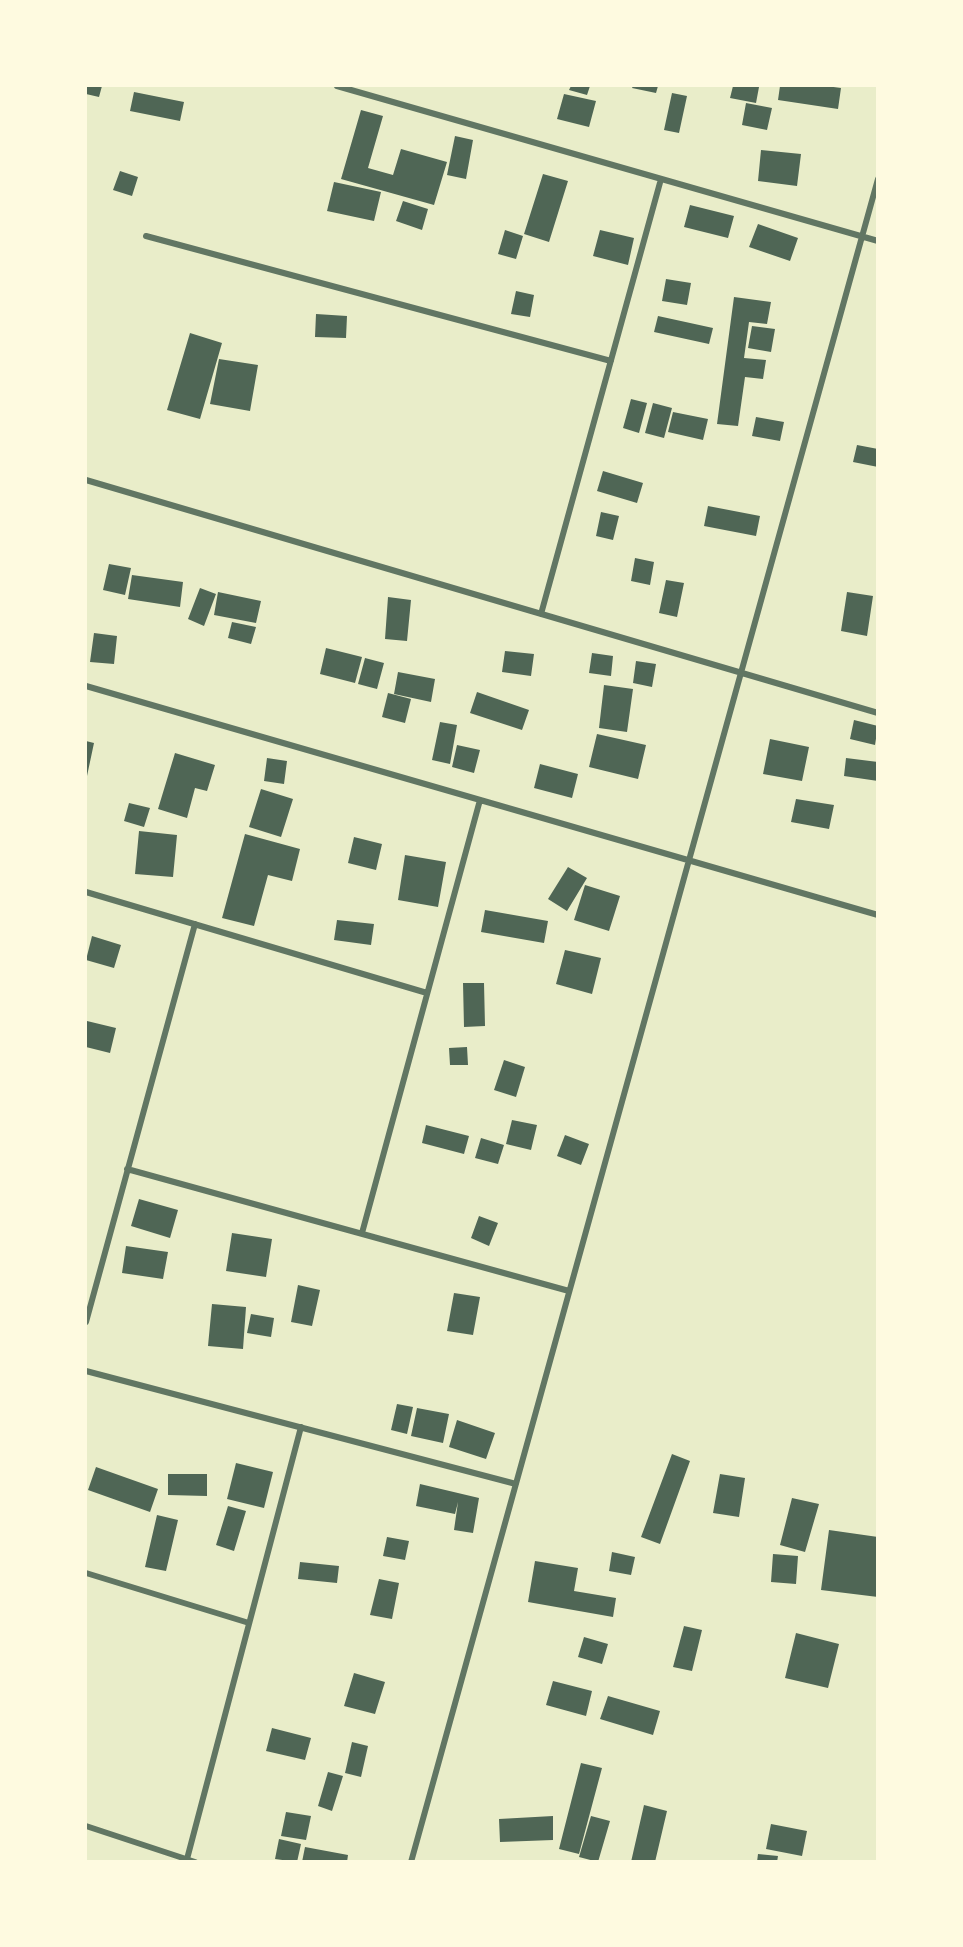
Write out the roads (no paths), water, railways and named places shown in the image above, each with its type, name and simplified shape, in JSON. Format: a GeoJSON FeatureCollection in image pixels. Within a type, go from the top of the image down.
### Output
{"type":"FeatureCollection","features":[{"type":"Feature","properties":{"kind":"street"},"geometry":{"type":"LineString","coordinates":[[336,86],[878,241]]}},
{"type":"Feature","properties":{"kind":"street"},"geometry":{"type":"LineString","coordinates":[[541,614],[661,179]]}},
{"type":"Feature","properties":{"kind":"street"},"geometry":{"type":"LineString","coordinates":[[411,1862],[878,179]]}},
{"type":"Feature","properties":{"kind":"street"},"geometry":{"type":"LineString","coordinates":[[146,236],[611,361]]}},
{"type":"Feature","properties":{"kind":"street"},"geometry":{"type":"LineString","coordinates":[[86,480],[878,713]]}},
{"type":"Feature","properties":{"kind":"street"},"geometry":{"type":"LineString","coordinates":[[86,686],[878,915]]}},
{"type":"Feature","properties":{"kind":"street"},"geometry":{"type":"LineString","coordinates":[[362,1233],[480,800]]}},
{"type":"Feature","properties":{"kind":"street"},"geometry":{"type":"LineString","coordinates":[[86,892],[427,993]]}},
{"type":"Feature","properties":{"kind":"street"},"geometry":{"type":"LineString","coordinates":[[86,1322],[195,924]]}},
{"type":"Feature","properties":{"kind":"street"},"geometry":{"type":"LineString","coordinates":[[127,1169],[569,1291]]}},
{"type":"Feature","properties":{"kind":"street"},"geometry":{"type":"LineString","coordinates":[[86,1371],[516,1484]]}},
{"type":"Feature","properties":{"kind":"street"},"geometry":{"type":"LineString","coordinates":[[187,1859],[301,1427]]}},
{"type":"Feature","properties":{"kind":"street"},"geometry":{"type":"LineString","coordinates":[[86,1573],[249,1623]]}},
{"type":"Feature","properties":{"kind":"street"},"geometry":{"type":"LineString","coordinates":[[86,1826],[195,1862]]}}]}
